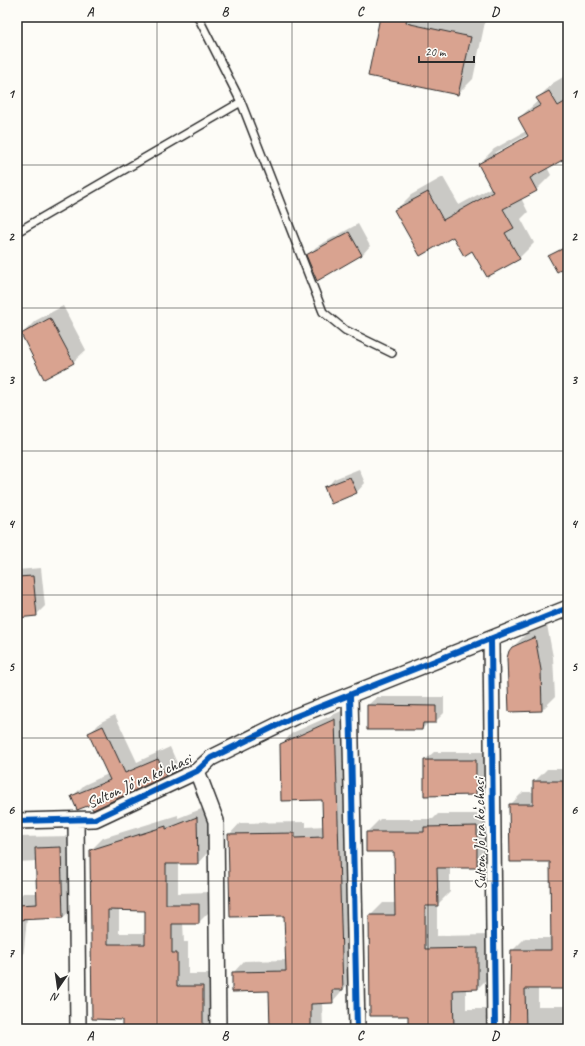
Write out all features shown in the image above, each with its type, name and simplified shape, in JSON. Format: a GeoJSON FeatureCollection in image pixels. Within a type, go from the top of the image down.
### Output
{"type":"FeatureCollection","features":[{"type":"Feature","properties":{"kind":"street","name":"Sulton Joʻra koʻchasi"},"geometry":{"type":"LineString","coordinates":[[17,821],[95,819],[197,771],[211,758],[294,717],[568,608]]}},
{"type":"Feature","properties":{"kind":"street","name":"Sulton Joʻra koʻchasi"},"geometry":{"type":"LineString","coordinates":[[491,639],[495,1029]]}},
{"type":"Feature","properties":{"kind":"street"},"geometry":{"type":"LineString","coordinates":[[350,695],[357,1029]]}},
{"type":"Feature","properties":{"kind":"street","name":"Sulton Joʻra koʻchasi"},"geometry":{"type":"LineString","coordinates":[[197,771],[216,821],[218,1029]]}},
{"type":"Feature","properties":{"kind":"street","name":"Sulton Joʻra koʻchasi"},"geometry":{"type":"LineString","coordinates":[[76,820],[78,1029]]}},
{"type":"Feature","properties":{"kind":"lane"},"geometry":{"type":"LineString","coordinates":[[198,17],[241,102],[323,312],[345,330],[392,353]]}},
{"type":"Feature","properties":{"kind":"lane"},"geometry":{"type":"LineString","coordinates":[[17,232],[241,102]]}},
{"type":"Feature","properties":{"kind":"building"},"geometry":{"type":"Polygon","coordinates":[[[380,17],[407,17],[406,23],[471,37],[458,95],[368,76],[380,17]]]}},
{"type":"Feature","properties":{"kind":"building"},"geometry":{"type":"Polygon","coordinates":[[[549,91],[558,106],[568,100],[568,157],[530,178],[537,191],[503,209],[514,228],[505,233],[520,259],[487,277],[472,251],[464,256],[453,237],[420,256],[394,210],[428,192],[443,220],[493,192],[478,164],[528,136],[518,118],[541,105],[536,98],[549,91]]]}},
{"type":"Feature","properties":{"kind":"building"},"geometry":{"type":"Polygon","coordinates":[[[349,232],[362,255],[317,281],[306,255],[349,232]]]}},
{"type":"Feature","properties":{"kind":"building"},"geometry":{"type":"Polygon","coordinates":[[[564,248],[568,256],[568,266],[557,272],[548,256],[564,248]]]}},
{"type":"Feature","properties":{"kind":"building"},"geometry":{"type":"Polygon","coordinates":[[[50,318],[74,363],[44,379],[21,334],[50,318]]]}},
{"type":"Feature","properties":{"kind":"building"},"geometry":{"type":"Polygon","coordinates":[[[350,477],[357,493],[331,504],[324,487],[350,477]]]}},
{"type":"Feature","properties":{"kind":"building"},"geometry":{"type":"Polygon","coordinates":[[[33,576],[37,616],[17,618],[17,577],[33,576]]]}},
{"type":"Feature","properties":{"kind":"building"},"geometry":{"type":"Polygon","coordinates":[[[535,637],[541,670],[542,711],[509,712],[507,658],[509,651],[512,647],[535,637]]]}},
{"type":"Feature","properties":{"kind":"building"},"geometry":{"type":"Polygon","coordinates":[[[367,705],[436,706],[436,723],[423,723],[422,730],[367,730],[367,705]]]}},
{"type":"Feature","properties":{"kind":"building"},"geometry":{"type":"Polygon","coordinates":[[[335,719],[343,990],[332,990],[333,1003],[311,1004],[311,1029],[270,1029],[269,991],[232,992],[232,972],[286,971],[284,916],[230,917],[228,834],[295,833],[295,838],[323,837],[322,800],[281,801],[280,744],[335,719]]]}},
{"type":"Feature","properties":{"kind":"building"},"geometry":{"type":"Polygon","coordinates":[[[103,726],[125,773],[158,759],[166,776],[93,810],[90,805],[77,810],[71,796],[110,780],[88,733],[103,726]]]}},
{"type":"Feature","properties":{"kind":"building"},"geometry":{"type":"Polygon","coordinates":[[[424,760],[476,760],[476,795],[424,796],[424,760]]]}},
{"type":"Feature","properties":{"kind":"building"},"geometry":{"type":"Polygon","coordinates":[[[533,781],[563,781],[564,848],[568,848],[568,989],[525,989],[526,1029],[509,1029],[511,950],[551,950],[550,862],[510,862],[509,804],[533,804],[533,781]]]}},
{"type":"Feature","properties":{"kind":"building"},"geometry":{"type":"Polygon","coordinates":[[[197,817],[198,864],[166,864],[166,904],[199,904],[199,924],[172,924],[172,953],[177,953],[177,986],[203,986],[203,1029],[122,1029],[122,1020],[92,1019],[90,850],[166,826],[166,829],[197,817]],[[108,910],[108,944],[145,944],[145,911],[108,910]]]}},
{"type":"Feature","properties":{"kind":"building"},"geometry":{"type":"Polygon","coordinates":[[[477,826],[477,868],[437,868],[438,906],[425,906],[425,949],[478,948],[478,989],[453,990],[454,1029],[408,1029],[408,1016],[370,1016],[369,915],[395,915],[394,852],[366,852],[366,832],[424,832],[424,827],[477,826]]]}},
{"type":"Feature","properties":{"kind":"building"},"geometry":{"type":"Polygon","coordinates":[[[61,847],[63,918],[17,920],[17,905],[37,904],[35,848],[61,847]]]}},
{"type":"Feature","properties":{"kind":"cycle path"},"geometry":{"type":"LineString","coordinates":[[17,821],[95,819],[197,771],[211,758],[294,717],[568,608]]}},
{"type":"Feature","properties":{"kind":"cycle path"},"geometry":{"type":"LineString","coordinates":[[491,639],[495,1029]]}},
{"type":"Feature","properties":{"kind":"cycle path"},"geometry":{"type":"LineString","coordinates":[[350,695],[357,1029]]}}]}
